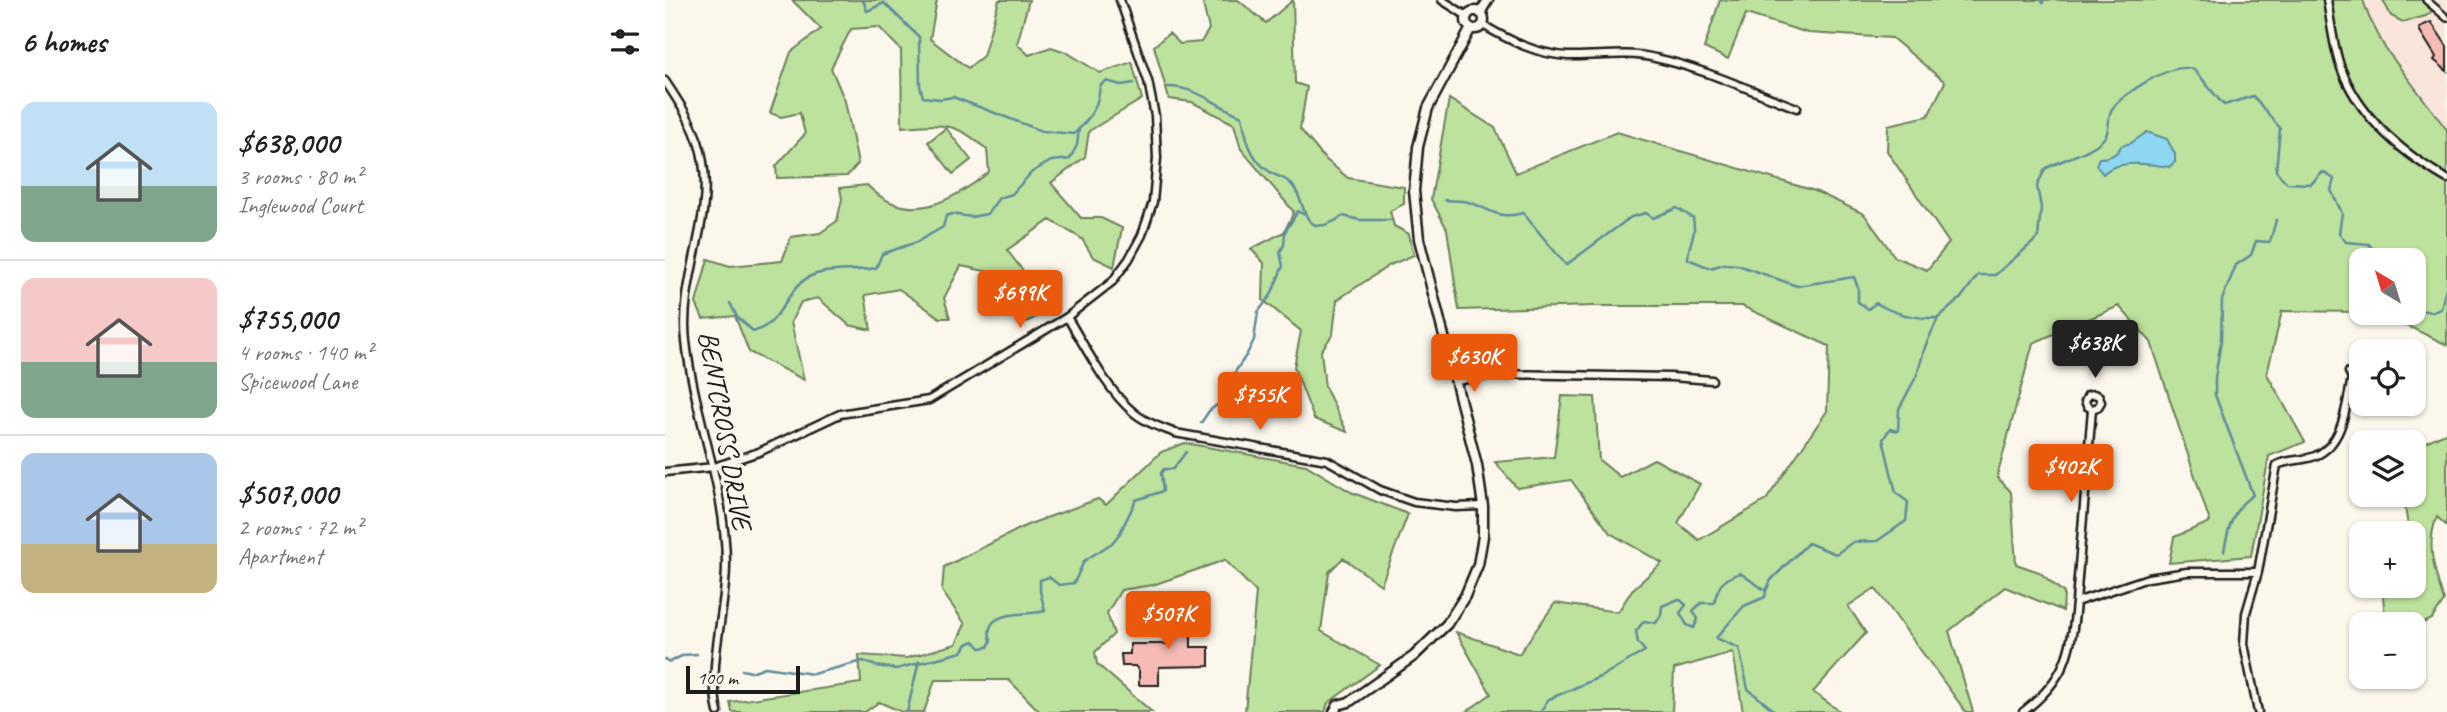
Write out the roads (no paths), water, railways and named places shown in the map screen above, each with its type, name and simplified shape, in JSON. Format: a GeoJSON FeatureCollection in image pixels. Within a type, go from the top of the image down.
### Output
{"type":"FeatureCollection","features":[{"type":"Feature","properties":{"kind":"street"},"geometry":{"type":"LineString","coordinates":[[665,472],[715,467],[759,452],[840,414],[929,400],[1067,317],[1112,282],[1142,235],[1153,202],[1157,158],[1155,116],[1148,80],[1120,0]]}},
{"type":"Feature","properties":{"kind":"street"},"geometry":{"type":"LineString","coordinates":[[1442,0],[1467,16]]}},
{"type":"Feature","properties":{"kind":"street"},"geometry":{"type":"LineString","coordinates":[[1480,13],[1488,0]]}},
{"type":"Feature","properties":{"kind":"street"},"geometry":{"type":"LineString","coordinates":[[2327,0],[2337,55],[2350,88],[2403,150],[2447,179]]}},
{"type":"Feature","properties":{"kind":"street"},"geometry":{"type":"LineString","coordinates":[[2426,0],[2447,18]]}},
{"type":"Feature","properties":{"kind":"street"},"geometry":{"type":"LineString","coordinates":[[1473,11],[1480,13],[1484,19],[1483,25],[1478,29],[1471,28],[1466,23],[1467,16],[1473,11]]}},
{"type":"Feature","properties":{"kind":"street"},"geometry":{"type":"LineString","coordinates":[[1483,25],[1513,42],[1535,50],[1567,56],[1626,54],[1655,58],[1797,108]]}},
{"type":"Feature","properties":{"kind":"street"},"geometry":{"type":"LineString","coordinates":[[1334,712],[1338,705],[1349,702],[1414,656],[1447,624],[1465,596],[1478,565],[1483,536],[1483,506],[1477,465],[1419,239],[1414,191],[1418,147],[1428,108],[1471,28]]}},
{"type":"Feature","properties":{"kind":"street","name":"BENTCROSS DRIVE"},"geometry":{"type":"LineString","coordinates":[[665,81],[689,120],[703,162],[703,211],[689,282],[685,336],[692,388],[715,467],[722,504],[726,565],[715,659],[714,680],[718,712]]}},
{"type":"Feature","properties":{"kind":"street"},"geometry":{"type":"LineString","coordinates":[[1067,317],[1118,398],[1132,412],[1151,424],[1175,433],[1327,460],[1380,490],[1414,502],[1456,507],[1483,506]]}},
{"type":"Feature","properties":{"kind":"street"},"geometry":{"type":"LineString","coordinates":[[1456,381],[1496,374],[1712,380]]}},
{"type":"Feature","properties":{"kind":"street"},"geometry":{"type":"LineString","coordinates":[[2259,712],[2243,644],[2246,613],[2258,572],[2277,465],[2314,456],[2333,443],[2341,426],[2349,391]]}},
{"type":"Feature","properties":{"kind":"street"},"geometry":{"type":"LineString","coordinates":[[2023,712],[2037,702],[2063,668],[2073,636],[2092,409]]}},
{"type":"Feature","properties":{"kind":"street"},"geometry":{"type":"LineString","coordinates":[[2076,602],[2148,578],[2187,572],[2258,572]]}},
{"type":"Feature","properties":{"kind":"street"},"geometry":{"type":"LineString","coordinates":[[1349,702],[1349,712]]}},
{"type":"Feature","properties":{"kind":"water"},"geometry":{"type":"Polygon","coordinates":[[[2147,132],[2167,139],[2175,154],[2175,162],[2169,167],[2125,164],[2103,174],[2096,165],[2099,158],[2112,155],[2121,146],[2147,132]]]}},
{"type":"Feature","properties":{"kind":"waterway"},"geometry":{"type":"LineString","coordinates":[[863,0],[867,11],[884,3],[919,37],[920,86],[923,97],[953,97],[1042,131],[1074,134],[1092,112],[1100,86],[1106,81],[1121,85],[1134,83]]}},
{"type":"Feature","properties":{"kind":"waterway"},"geometry":{"type":"LineString","coordinates":[[1541,712],[1547,700],[1602,676],[1645,651],[1638,643],[1636,631],[1644,621],[1656,623],[1662,606],[1679,599],[1686,605],[1680,613],[1687,625],[1694,628],[1698,619],[1693,611],[1701,603],[1714,603],[1717,592],[1729,578],[1740,573],[1766,591],[1771,580],[1808,543],[1836,554],[1853,542],[1877,541],[1906,521],[1908,502],[1896,493],[1883,439],[1890,429],[1898,431],[1899,409],[1917,375],[1925,347],[1938,318],[1961,298],[1978,275],[1995,275],[2038,238],[2041,208],[2037,186],[2045,169],[2087,150],[2102,140],[2107,132],[2112,109],[2126,95],[2149,80],[2173,70],[2192,69],[2224,105],[2253,96],[2280,128],[2276,171],[2287,183],[2311,184],[2323,172],[2334,179],[2331,190],[2342,213],[2339,233],[2346,242],[2369,244],[2372,248]]}},
{"type":"Feature","properties":{"kind":"waterway"},"geometry":{"type":"LineString","coordinates":[[1168,87],[1189,90],[1242,116],[1253,155],[1263,167],[1295,189],[1311,223],[1318,226],[1329,224],[1343,216],[1360,220],[1391,220]]}},
{"type":"Feature","properties":{"kind":"waterway"},"geometry":{"type":"LineString","coordinates":[[730,303],[737,317],[754,332],[761,329],[772,321],[799,284],[811,276],[826,272],[876,268],[882,254],[917,242],[943,227],[946,216],[952,214],[971,217],[987,214],[999,198],[1012,194],[1032,172],[1051,161],[1070,159],[1077,145],[1079,129]]}},
{"type":"Feature","properties":{"kind":"waterway"},"geometry":{"type":"LineString","coordinates":[[1445,200],[1468,202],[1494,213],[1523,213],[1566,265],[1631,217],[1646,213],[1653,218],[1677,208],[1693,218],[1694,231],[1688,259],[1710,268],[1724,264],[1738,265],[1797,286],[1854,277],[1858,288],[1858,302],[1868,309],[1876,303],[1906,315],[1938,318]]}},
{"type":"Feature","properties":{"kind":"waterway"},"geometry":{"type":"LineString","coordinates":[[1201,423],[1209,411],[1221,402],[1229,381],[1254,340],[1258,312],[1271,295],[1283,266],[1280,252],[1284,245],[1285,232],[1298,211],[1303,214]]}},
{"type":"Feature","properties":{"kind":"waterway"},"geometry":{"type":"LineString","coordinates":[[2224,551],[2236,512],[2253,495],[2215,395],[2222,300],[2236,265],[2251,255],[2256,241],[2270,242],[2276,220]]}},
{"type":"Feature","properties":{"kind":"waterway"},"geometry":{"type":"LineString","coordinates":[[2426,311],[2441,309],[2447,283]]}},
{"type":"Feature","properties":{"kind":"waterway"},"geometry":{"type":"LineString","coordinates":[[742,670],[751,672],[765,667],[813,674],[863,661],[896,669],[962,652],[967,644],[974,641],[980,648],[988,647],[991,641],[989,630],[992,623],[999,618],[1045,611],[1040,580],[1049,577],[1059,585],[1074,583],[1084,561],[1112,543],[1120,533],[1136,500],[1163,491],[1161,473],[1164,469],[1173,469],[1186,452]]}},
{"type":"Feature","properties":{"kind":"waterway"},"geometry":{"type":"LineString","coordinates":[[1766,591],[1765,597],[1744,606],[1716,638],[1739,648],[1748,689],[1776,712]]}},
{"type":"Feature","properties":{"kind":"waterway"},"geometry":{"type":"LineString","coordinates":[[665,659],[669,662],[684,655],[697,654]]}},
{"type":"Feature","properties":{"kind":"waterway"},"geometry":{"type":"LineString","coordinates":[[907,712],[919,661]]}}]}
